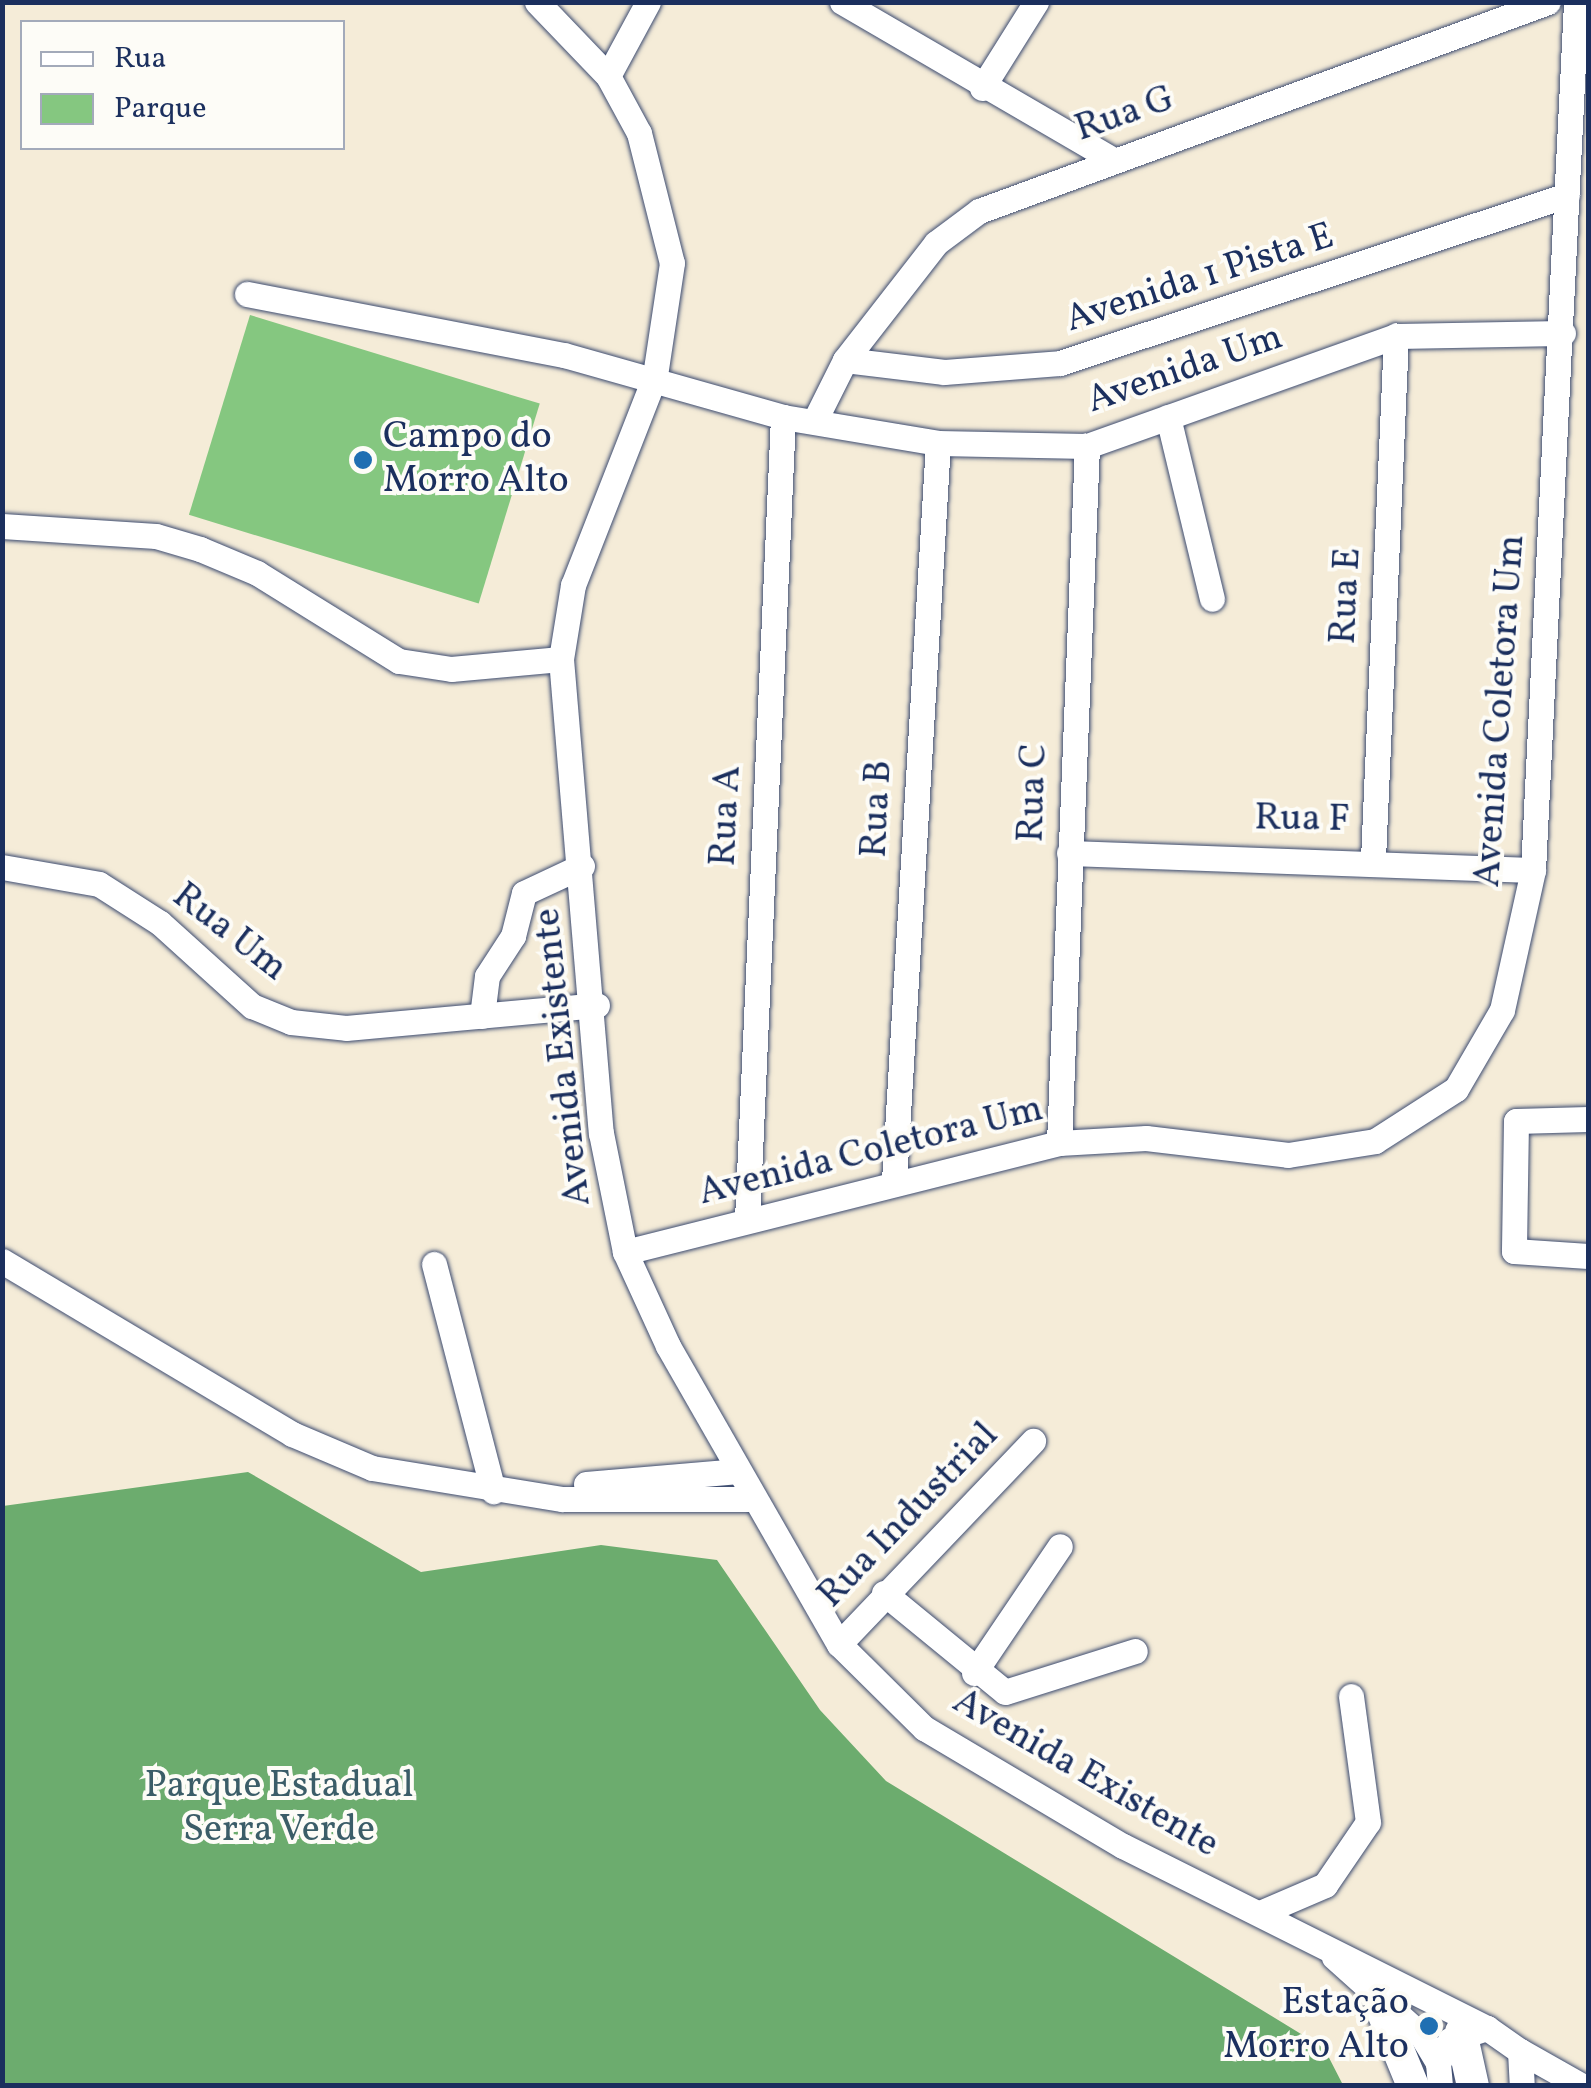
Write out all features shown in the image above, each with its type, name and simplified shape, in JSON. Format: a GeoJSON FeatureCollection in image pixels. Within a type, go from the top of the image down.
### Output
{"type":"FeatureCollection","features":[{"type":"Feature","properties":{"kind":"main road"},"geometry":{"type":"LineString","coordinates":[[1381,2008],[1413,2086]]}},
{"type":"Feature","properties":{"kind":"main road"},"geometry":{"type":"LineString","coordinates":[[1472,2086],[1474,2030]]}},
{"type":"Feature","properties":{"kind":"street","name":"Avenida Existente"},"geometry":{"type":"LineString","coordinates":[[537,2],[608,76],[638,132],[672,263],[655,376],[573,585],[561,659],[597,1004],[602,1133],[625,1252],[752,1499],[839,1644],[924,1728],[1015,1787],[1330,1954]]}},
{"type":"Feature","properties":{"kind":"street"},"geometry":{"type":"LineString","coordinates":[[608,76],[648,2]]}},
{"type":"Feature","properties":{"kind":"street"},"geometry":{"type":"LineString","coordinates":[[842,2],[982,88],[1112,160]]}},
{"type":"Feature","properties":{"kind":"street"},"geometry":{"type":"LineString","coordinates":[[982,88],[1036,2]]}},
{"type":"Feature","properties":{"kind":"street","name":"Rua G"},"geometry":{"type":"LineString","coordinates":[[816,418],[845,360],[936,242],[979,211],[1548,2]]}},
{"type":"Feature","properties":{"kind":"street","name":"Avenida Coletora Um"},"geometry":{"type":"LineString","coordinates":[[625,1252],[894,1180],[1059,1143],[1146,1138],[1288,1154],[1375,1141],[1456,1089],[1502,1010],[1533,870],[1563,333],[1576,2]]}},
{"type":"Feature","properties":{"kind":"street","name":"Avenida 1 Pista E"},"geometry":{"type":"LineString","coordinates":[[845,360],[944,372],[1060,363],[1567,195]]}},
{"type":"Feature","properties":{"kind":"street","name":"Avenida Um"},"geometry":{"type":"LineString","coordinates":[[247,294],[655,376],[783,416],[816,418],[938,443],[1086,446],[1396,336],[1563,333]]}},
{"type":"Feature","properties":{"kind":"street","name":"Rua E"},"geometry":{"type":"LineString","coordinates":[[1373,859],[1396,336]]}},
{"type":"Feature","properties":{"kind":"street","name":"Rua A"},"geometry":{"type":"LineString","coordinates":[[747,1219],[783,416]]}},
{"type":"Feature","properties":{"kind":"street"},"geometry":{"type":"LineString","coordinates":[[1168,417],[1212,599]]}},
{"type":"Feature","properties":{"kind":"street","name":"Rua B"},"geometry":{"type":"LineString","coordinates":[[894,1180],[938,443]]}},
{"type":"Feature","properties":{"kind":"street","name":"Rua C"},"geometry":{"type":"LineString","coordinates":[[1059,1143],[1086,446]]}},
{"type":"Feature","properties":{"kind":"street"},"geometry":{"type":"LineString","coordinates":[[2,526],[156,536],[200,549],[257,573],[399,661],[452,669],[561,659]]}},
{"type":"Feature","properties":{"kind":"street","name":"Rua F"},"geometry":{"type":"LineString","coordinates":[[1069,853],[1373,859],[1533,870]]}},
{"type":"Feature","properties":{"kind":"street"},"geometry":{"type":"LineString","coordinates":[[482,1016],[487,976],[513,936],[524,893],[582,866]]}},
{"type":"Feature","properties":{"kind":"street","name":"Rua Um"},"geometry":{"type":"LineString","coordinates":[[2,867],[99,884],[160,923],[252,1006],[291,1022],[346,1028],[597,1004]]}},
{"type":"Feature","properties":{"kind":"street"},"geometry":{"type":"LineString","coordinates":[[1588,1119],[1516,1121],[1514,1232],[1514,1251],[1588,1256]]}},
{"type":"Feature","properties":{"kind":"street"},"geometry":{"type":"LineString","coordinates":[[2,1261],[292,1434],[372,1468],[493,1491],[752,1499]]}},
{"type":"Feature","properties":{"kind":"street"},"geometry":{"type":"LineString","coordinates":[[434,1264],[493,1491]]}},
{"type":"Feature","properties":{"kind":"street","name":"Rua Industrial"},"geometry":{"type":"LineString","coordinates":[[839,1644],[1034,1440]]}},
{"type":"Feature","properties":{"kind":"street"},"geometry":{"type":"LineString","coordinates":[[548,1494],[738,1471]]}},
{"type":"Feature","properties":{"kind":"street"},"geometry":{"type":"LineString","coordinates":[[974,1673],[1060,1546]]}},
{"type":"Feature","properties":{"kind":"street"},"geometry":{"type":"LineString","coordinates":[[884,1593],[974,1673],[1005,1692],[1135,1652]]}},
{"type":"Feature","properties":{"kind":"street"},"geometry":{"type":"LineString","coordinates":[[1260,1914],[1325,1885],[1368,1822],[1351,1696]]}},
{"type":"Feature","properties":{"kind":"street"},"geometry":{"type":"LineString","coordinates":[[1330,1954],[1381,2008],[1422,2036],[1439,2074],[1474,2030]]}},
{"type":"Feature","properties":{"kind":"street"},"geometry":{"type":"LineString","coordinates":[[1330,1954],[1390,1974],[1474,2030],[1582,2086]]}},
{"type":"Feature","properties":{"kind":"street"},"geometry":{"type":"LineString","coordinates":[[1520,2051],[1522,2086]]}},
{"type":"Feature","properties":{"kind":"green space","name":"Campo do Morro Alto"},"geometry":{"type":"Polygon","coordinates":[[[250,315],[540,404],[479,603],[189,515],[250,315]]]}},
{"type":"Feature","properties":{"kind":"green space","name":"Parque Estadual Serra Verde"},"geometry":{"type":"Polygon","coordinates":[[[248,1472],[421,1572],[601,1545],[717,1560],[820,1710],[886,1781],[1324,2048],[1343,2085],[3,2085],[3,1506],[248,1472]]]}},
{"type":"Feature","properties":{"kind":"place","name":"Campo do Morro Alto"},"geometry":{"type":"Point","coordinates":[363,460]}},
{"type":"Feature","properties":{"kind":"place","name":"Estação Morro Alto"},"geometry":{"type":"Point","coordinates":[1429,2026]}}]}
